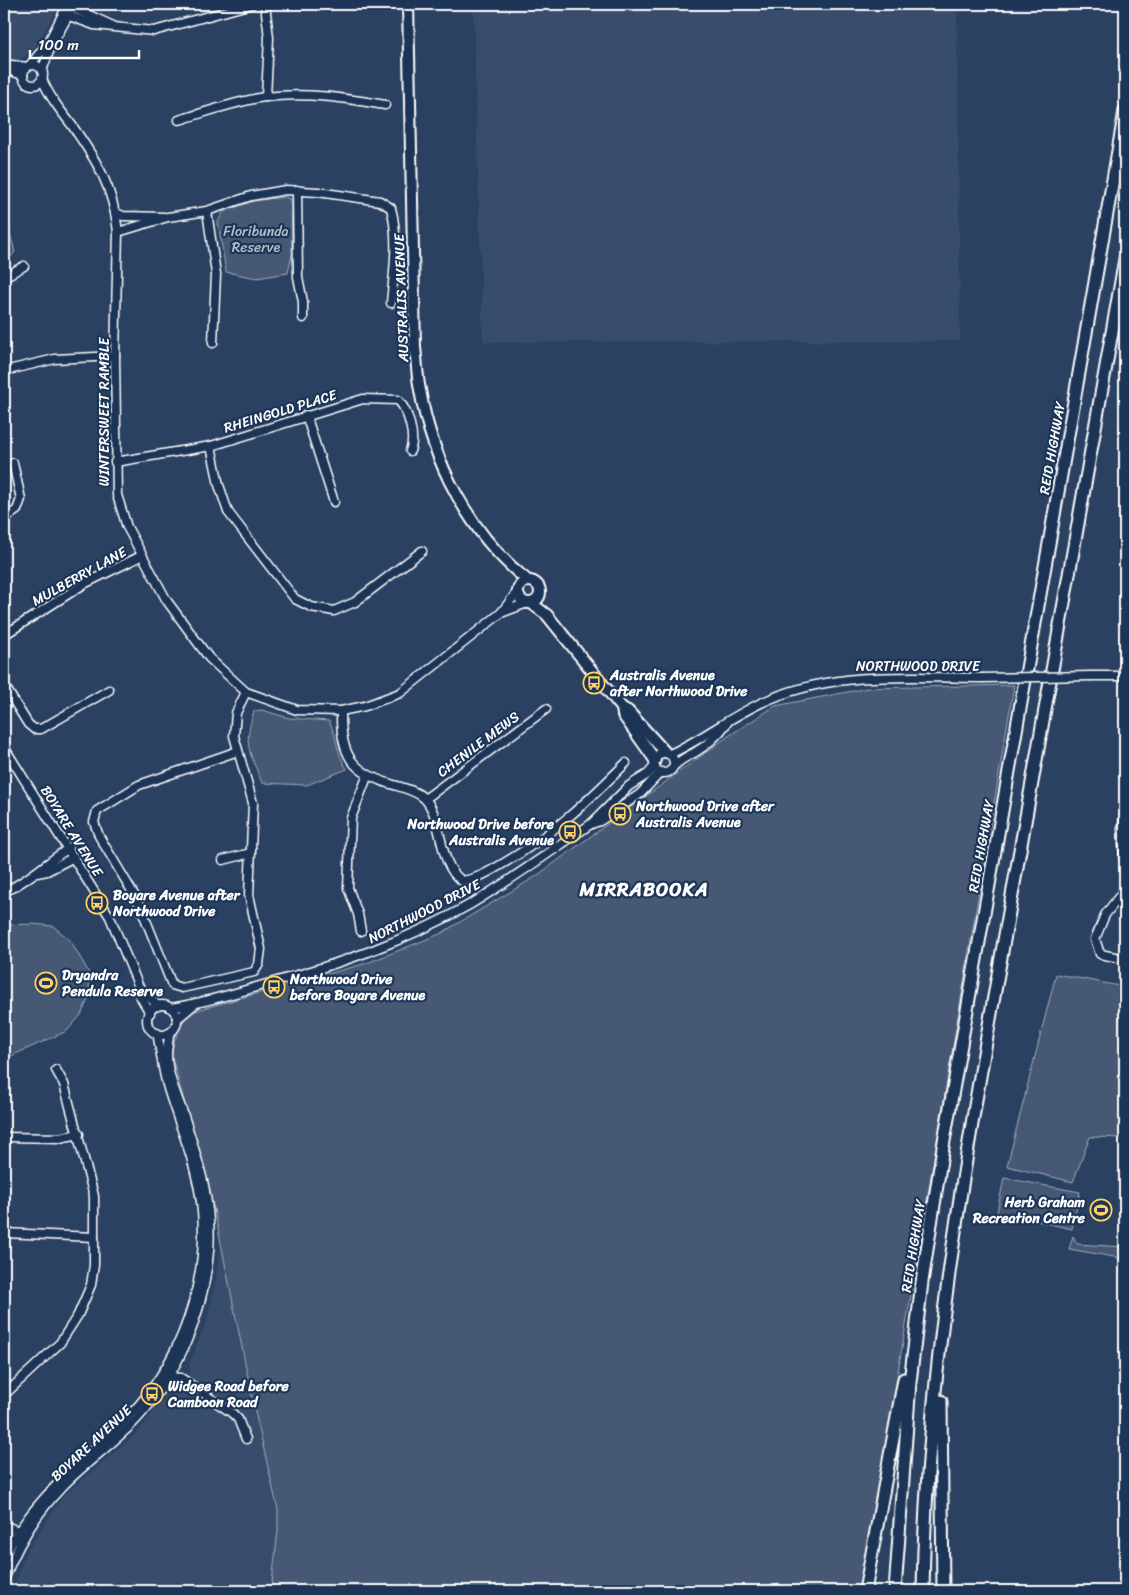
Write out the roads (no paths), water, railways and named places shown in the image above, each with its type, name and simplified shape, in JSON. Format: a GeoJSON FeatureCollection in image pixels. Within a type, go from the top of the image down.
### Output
{"type":"FeatureCollection","features":[{"type":"Feature","properties":{"kind":"highway","name":"REID HIGHWAY"},"geometry":{"type":"LineString","coordinates":[[895,1591],[901,1475],[922,1282],[950,1108],[1125,111]]}},
{"type":"Feature","properties":{"kind":"highway"},"geometry":{"type":"LineString","coordinates":[[923,1591],[928,1476],[941,1337],[969,1138],[1125,259]]}},
{"type":"Feature","properties":{"kind":"highway"},"geometry":{"type":"LineString","coordinates":[[865,1591],[922,1282]]}},
{"type":"Feature","properties":{"kind":"highway"},"geometry":{"type":"LineString","coordinates":[[941,1337],[943,1591]]}},
{"type":"Feature","properties":{"kind":"main road","name":"AUSTRALIS AVENUE"},"geometry":{"type":"LineString","coordinates":[[408,4],[415,348],[419,390],[433,441],[447,475],[465,510],[510,567],[527,580]]}},
{"type":"Feature","properties":{"kind":"main road","name":"AUSTRALIS AVENUE"},"geometry":{"type":"LineString","coordinates":[[510,567],[518,590]]}},
{"type":"Feature","properties":{"kind":"main road"},"geometry":{"type":"LineString","coordinates":[[548,615],[520,599],[518,590],[527,580],[538,584],[540,596],[548,615],[622,708],[628,711],[667,753]]}},
{"type":"Feature","properties":{"kind":"main road"},"geometry":{"type":"LineString","coordinates":[[529,603],[540,596]]}},
{"type":"Feature","properties":{"kind":"main road"},"geometry":{"type":"LineString","coordinates":[[622,708],[623,715],[655,763]]}},
{"type":"Feature","properties":{"kind":"street"},"geometry":{"type":"LineString","coordinates":[[67,15],[94,26],[154,31],[252,4]]}},
{"type":"Feature","properties":{"kind":"street"},"geometry":{"type":"LineString","coordinates":[[265,4],[269,38],[266,97]]}},
{"type":"Feature","properties":{"kind":"street"},"geometry":{"type":"LineString","coordinates":[[4,69],[22,75],[27,84],[40,78],[51,46],[71,5],[115,27]]}},
{"type":"Feature","properties":{"kind":"street"},"geometry":{"type":"LineString","coordinates":[[22,75],[48,43],[67,15]]}},
{"type":"Feature","properties":{"kind":"street"},"geometry":{"type":"LineString","coordinates":[[4,64],[36,66],[40,78]]}},
{"type":"Feature","properties":{"kind":"street","name":"WINTERSWEET RAMBLE"},"geometry":{"type":"LineString","coordinates":[[40,78],[47,92],[94,158],[111,191],[116,213],[118,232],[115,356],[115,462],[117,495],[127,527],[141,556],[167,601],[208,658],[246,692],[297,710],[341,711],[366,706],[400,692],[501,613],[518,590]]}},
{"type":"Feature","properties":{"kind":"street"},"geometry":{"type":"LineString","coordinates":[[179,120],[244,101],[266,97],[297,95],[338,97],[385,106]]}},
{"type":"Feature","properties":{"kind":"street"},"geometry":{"type":"LineString","coordinates":[[297,190],[298,276],[303,302],[303,318]]}},
{"type":"Feature","properties":{"kind":"street"},"geometry":{"type":"LineString","coordinates":[[118,232],[124,228],[207,211],[252,196],[297,190],[380,201],[391,208],[395,237],[391,303]]}},
{"type":"Feature","properties":{"kind":"street"},"geometry":{"type":"LineString","coordinates":[[207,211],[216,274],[213,343]]}},
{"type":"Feature","properties":{"kind":"street"},"geometry":{"type":"LineString","coordinates":[[116,213],[123,216],[168,218]]}},
{"type":"Feature","properties":{"kind":"street"},"geometry":{"type":"LineString","coordinates":[[4,277],[24,266]]}},
{"type":"Feature","properties":{"kind":"street"},"geometry":{"type":"LineString","coordinates":[[4,371],[54,359],[115,356]]}},
{"type":"Feature","properties":{"kind":"street","name":"RHEINGOLD PLACE"},"geometry":{"type":"LineString","coordinates":[[115,462],[211,446],[306,415],[363,399],[398,400],[405,407],[413,444],[410,451]]}},
{"type":"Feature","properties":{"kind":"street"},"geometry":{"type":"LineString","coordinates":[[306,415],[334,502]]}},
{"type":"Feature","properties":{"kind":"street"},"geometry":{"type":"LineString","coordinates":[[211,446],[219,485],[228,512],[295,599],[312,607],[334,611],[356,602],[422,551]]}},
{"type":"Feature","properties":{"kind":"street"},"geometry":{"type":"LineString","coordinates":[[4,519],[17,510],[21,499],[13,463]]}},
{"type":"Feature","properties":{"kind":"street","name":"MULBERRY LANE"},"geometry":{"type":"LineString","coordinates":[[4,635],[76,589],[141,556]]}},
{"type":"Feature","properties":{"kind":"street","name":"WINTERSWEET RAMBLE"},"geometry":{"type":"LineString","coordinates":[[501,613],[529,603]]}},
{"type":"Feature","properties":{"kind":"street","name":"NORTHWOOD DRIVE"},"geometry":{"type":"LineString","coordinates":[[674,766],[682,758],[694,753],[708,742],[727,723],[749,709],[808,686],[844,679],[880,676],[982,678],[1123,675]]}},
{"type":"Feature","properties":{"kind":"street"},"geometry":{"type":"LineString","coordinates":[[4,685],[28,724],[34,729],[41,729],[109,690]]}},
{"type":"Feature","properties":{"kind":"street"},"geometry":{"type":"LineString","coordinates":[[238,751],[139,785],[98,811],[94,822],[99,836],[139,902],[172,985],[182,988],[254,972],[260,964],[261,949],[249,895],[252,803],[234,736],[236,713],[246,692]]}},
{"type":"Feature","properties":{"kind":"street","name":"CHENILE MEWS"},"geometry":{"type":"LineString","coordinates":[[425,800],[546,709]]}},
{"type":"Feature","properties":{"kind":"street"},"geometry":{"type":"LineString","coordinates":[[341,711],[340,734],[346,754],[367,777],[411,791],[425,800],[432,814],[440,842],[454,876],[462,881],[472,880],[533,846],[574,814],[626,763]]}},
{"type":"Feature","properties":{"kind":"street","name":"NORTHWOOD DRIVE"},"geometry":{"type":"LineString","coordinates":[[667,753],[719,725],[727,723]]}},
{"type":"Feature","properties":{"kind":"street","name":"BOYARE AVENUE"},"geometry":{"type":"LineString","coordinates":[[4,746],[69,848],[110,917],[139,987],[140,996],[150,1012]]}},
{"type":"Feature","properties":{"kind":"street"},"geometry":{"type":"LineString","coordinates":[[667,753],[674,759],[674,766],[668,772],[661,772],[655,763],[658,754],[667,753]]}},
{"type":"Feature","properties":{"kind":"street","name":"NORTHWOOD DRIVE"},"geometry":{"type":"LineString","coordinates":[[171,1008],[195,1004],[322,970],[401,940],[470,904],[536,864],[591,824],[629,786],[648,774],[655,763]]}},
{"type":"Feature","properties":{"kind":"street","name":"NORTHWOOD DRIVE"},"geometry":{"type":"LineString","coordinates":[[591,824],[600,821],[640,794],[661,772]]}},
{"type":"Feature","properties":{"kind":"street"},"geometry":{"type":"LineString","coordinates":[[362,931],[348,888],[351,818],[367,777]]}},
{"type":"Feature","properties":{"kind":"street"},"geometry":{"type":"LineString","coordinates":[[1125,816],[1122,829],[1122,850],[1125,869]]}},
{"type":"Feature","properties":{"kind":"street"},"geometry":{"type":"LineString","coordinates":[[4,892],[37,873],[46,863],[69,848]]}},
{"type":"Feature","properties":{"kind":"street"},"geometry":{"type":"LineString","coordinates":[[223,860],[251,853]]}},
{"type":"Feature","properties":{"kind":"street"},"geometry":{"type":"LineString","coordinates":[[37,873],[47,871],[74,857]]}},
{"type":"Feature","properties":{"kind":"street"},"geometry":{"type":"LineString","coordinates":[[1125,889],[1105,914],[1095,938],[1100,954],[1125,959]]}},
{"type":"Feature","properties":{"kind":"street","name":"BOYARE AVENUE"},"geometry":{"type":"LineString","coordinates":[[139,987],[158,1006]]}},
{"type":"Feature","properties":{"kind":"street","name":"NORTHWOOD DRIVE"},"geometry":{"type":"LineString","coordinates":[[177,1019],[195,1004]]}},
{"type":"Feature","properties":{"kind":"street"},"geometry":{"type":"LineString","coordinates":[[158,1006],[171,1008],[177,1019],[175,1027],[169,1032],[157,1034],[148,1024],[150,1012],[158,1006]]}},
{"type":"Feature","properties":{"kind":"street","name":"BOYARE AVENUE"},"geometry":{"type":"LineString","coordinates":[[4,1580],[19,1536],[62,1487],[133,1422],[168,1377],[186,1343],[200,1304],[208,1263],[210,1223],[203,1176],[172,1078],[167,1056],[169,1032]]}},
{"type":"Feature","properties":{"kind":"street","name":"BOYARE AVENUE"},"geometry":{"type":"LineString","coordinates":[[4,1558],[43,1497],[129,1416],[158,1380],[181,1337],[193,1299],[202,1250],[199,1192],[195,1172],[167,1085],[157,1034]]}},
{"type":"Feature","properties":{"kind":"street"},"geometry":{"type":"LineString","coordinates":[[4,1395],[60,1343],[78,1315],[91,1285],[94,1196],[79,1134],[64,1084],[56,1070]]}},
{"type":"Feature","properties":{"kind":"street"},"geometry":{"type":"LineString","coordinates":[[4,1138],[60,1138],[79,1134]]}},
{"type":"Feature","properties":{"kind":"street"},"geometry":{"type":"LineString","coordinates":[[4,1233],[94,1237]]}},
{"type":"Feature","properties":{"kind":"street"},"geometry":{"type":"LineString","coordinates":[[175,1365],[180,1378]]}},
{"type":"Feature","properties":{"kind":"street"},"geometry":{"type":"LineString","coordinates":[[168,1377],[180,1378],[232,1413],[238,1419],[246,1439]]}},
{"type":"Feature","properties":{"kind":"street"},"geometry":{"type":"LineString","coordinates":[[4,1526],[19,1536]]}},
{"type":"Feature","properties":{"kind":"street"},"geometry":{"type":"LineString","coordinates":[[4,1534],[19,1536]]}},
{"type":"Feature","properties":{"kind":"place","name":"Australis Avenue after Northwood Drive"},"geometry":{"type":"Point","coordinates":[594,683]}},
{"type":"Feature","properties":{"kind":"place","name":"Northwood Drive after Australis Avenue"},"geometry":{"type":"Point","coordinates":[620,814]}},
{"type":"Feature","properties":{"kind":"place","name":"Northwood Drive before Australis Avenue"},"geometry":{"type":"Point","coordinates":[570,832]}},
{"type":"Feature","properties":{"kind":"place","name":"Boyare Avenue after Northwood Drive"},"geometry":{"type":"Point","coordinates":[97,903]}},
{"type":"Feature","properties":{"kind":"place","name":"Dryandra Pendula Reserve"},"geometry":{"type":"Point","coordinates":[46,983]}},
{"type":"Feature","properties":{"kind":"place","name":"Northwood Drive before Boyare Avenue"},"geometry":{"type":"Point","coordinates":[274,987]}},
{"type":"Feature","properties":{"kind":"place","name":"Herb Graham Recreation Centre"},"geometry":{"type":"Point","coordinates":[1101,1210]}},
{"type":"Feature","properties":{"kind":"place","name":"Widgee Road before Camboon Road"},"geometry":{"type":"Point","coordinates":[152,1394]}},
{"type":"Feature","properties":{"kind":"district","name":"MIRRABOOKA"},"geometry":{"type":"Point","coordinates":[644,889]}},
{"type":"Feature","properties":{"kind":"park label","name":"Floribunda Reserve"},"geometry":{"type":"Point","coordinates":[256,240]}}]}
